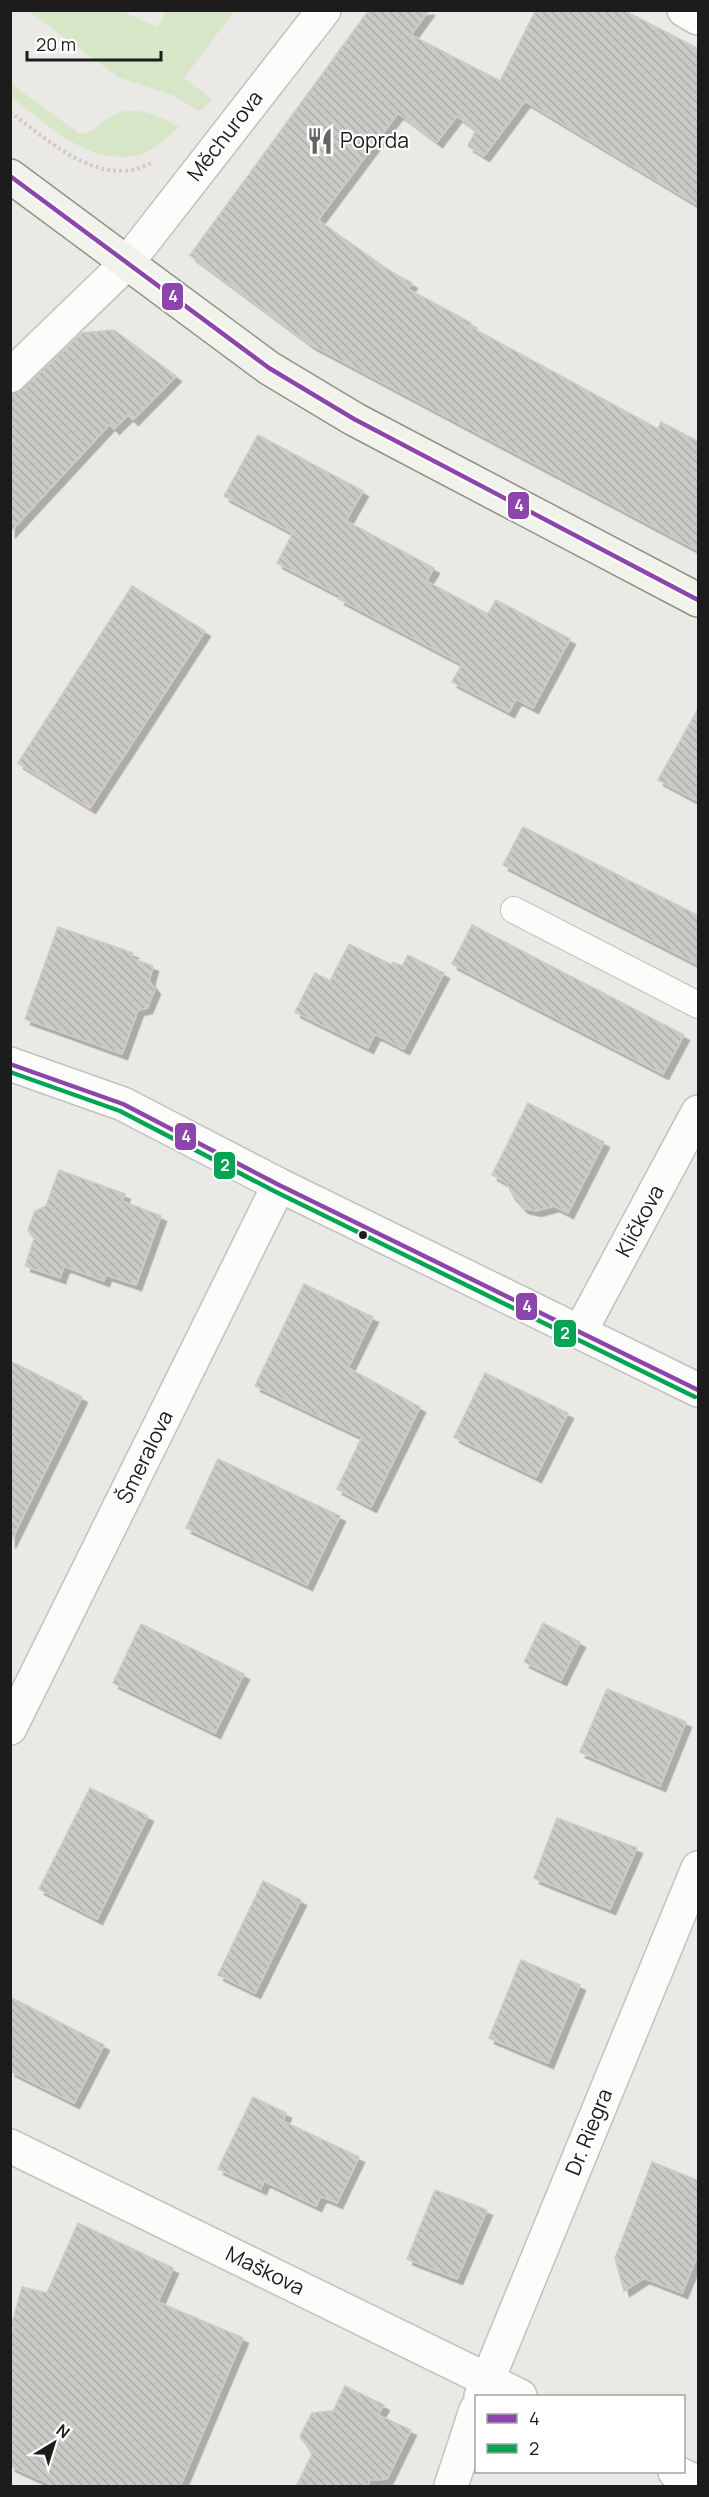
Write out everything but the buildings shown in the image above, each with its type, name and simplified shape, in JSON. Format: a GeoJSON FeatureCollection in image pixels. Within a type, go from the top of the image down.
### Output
{"type":"FeatureCollection","features":[{"type":"Feature","properties":{"kind":"main road"},"geometry":{"type":"LineString","coordinates":[[10,176],[269,368],[354,419],[699,600]]}},
{"type":"Feature","properties":{"kind":"street","name":"Měchurova"},"geometry":{"type":"LineString","coordinates":[[10,376],[127,263],[324,10]]}},
{"type":"Feature","properties":{"kind":"street"},"geometry":{"type":"LineString","coordinates":[[684,10],[699,18]]}},
{"type":"Feature","properties":{"kind":"street"},"geometry":{"type":"LineString","coordinates":[[10,1064],[123,1104],[279,1185],[699,1389]]}},
{"type":"Feature","properties":{"kind":"street","name":"Kličkova"},"geometry":{"type":"LineString","coordinates":[[581,1330],[699,1112]]}},
{"type":"Feature","properties":{"kind":"street","name":"Šmeralova"},"geometry":{"type":"LineString","coordinates":[[10,1728],[279,1185]]}},
{"type":"Feature","properties":{"kind":"street","name":"Dr. Riegra"},"geometry":{"type":"LineString","coordinates":[[481,2395],[699,1868]]}},
{"type":"Feature","properties":{"kind":"street","name":"Maškova"},"geometry":{"type":"LineString","coordinates":[[10,2146],[481,2395]]}},
{"type":"Feature","properties":{"kind":"street","name":"Dr. Riegra"},"geometry":{"type":"LineString","coordinates":[[451,2487],[475,2413]]}},
{"type":"Feature","properties":{"kind":"street"},"geometry":{"type":"LineString","coordinates":[[677,2473],[699,2483]]}},
{"type":"Feature","properties":{"kind":"lane"},"geometry":{"type":"LineString","coordinates":[[513,910],[699,1005]]}},
{"type":"Feature","properties":{"kind":"path"},"geometry":{"type":"LineString","coordinates":[[10,112],[66,153],[93,165],[114,171],[132,170],[157,161]]}},
{"type":"Feature","properties":{"kind":"green space"},"geometry":{"type":"Polygon","coordinates":[[[28,11],[121,11],[158,27],[166,11],[234,11],[184,78],[213,100],[199,111],[174,96],[120,78],[28,11]]]}},
{"type":"Feature","properties":{"kind":"green space"},"geometry":{"type":"Polygon","coordinates":[[[11,84],[80,134],[93,130],[120,112],[129,111],[146,112],[179,127],[166,139],[141,155],[123,157],[91,151],[63,136],[11,97],[11,84]]]}},
{"type":"Feature","properties":{"kind":"transit line","name":"4"},"geometry":{"type":"LineString","coordinates":[[10,176],[269,368],[354,419],[698,600]]}},
{"type":"Feature","properties":{"kind":"transit line","name":"4"},"geometry":{"type":"LineString","coordinates":[[10,1064],[123,1104],[279,1185],[698,1390]]}},
{"type":"Feature","properties":{"kind":"transit line","name":"2"},"geometry":{"type":"LineString","coordinates":[[10,1072],[120,1111],[276,1192],[695,1397]]}},
{"type":"Feature","properties":{"kind":"place","name":"Poprda"},"geometry":{"type":"Point","coordinates":[320,141]}}]}
